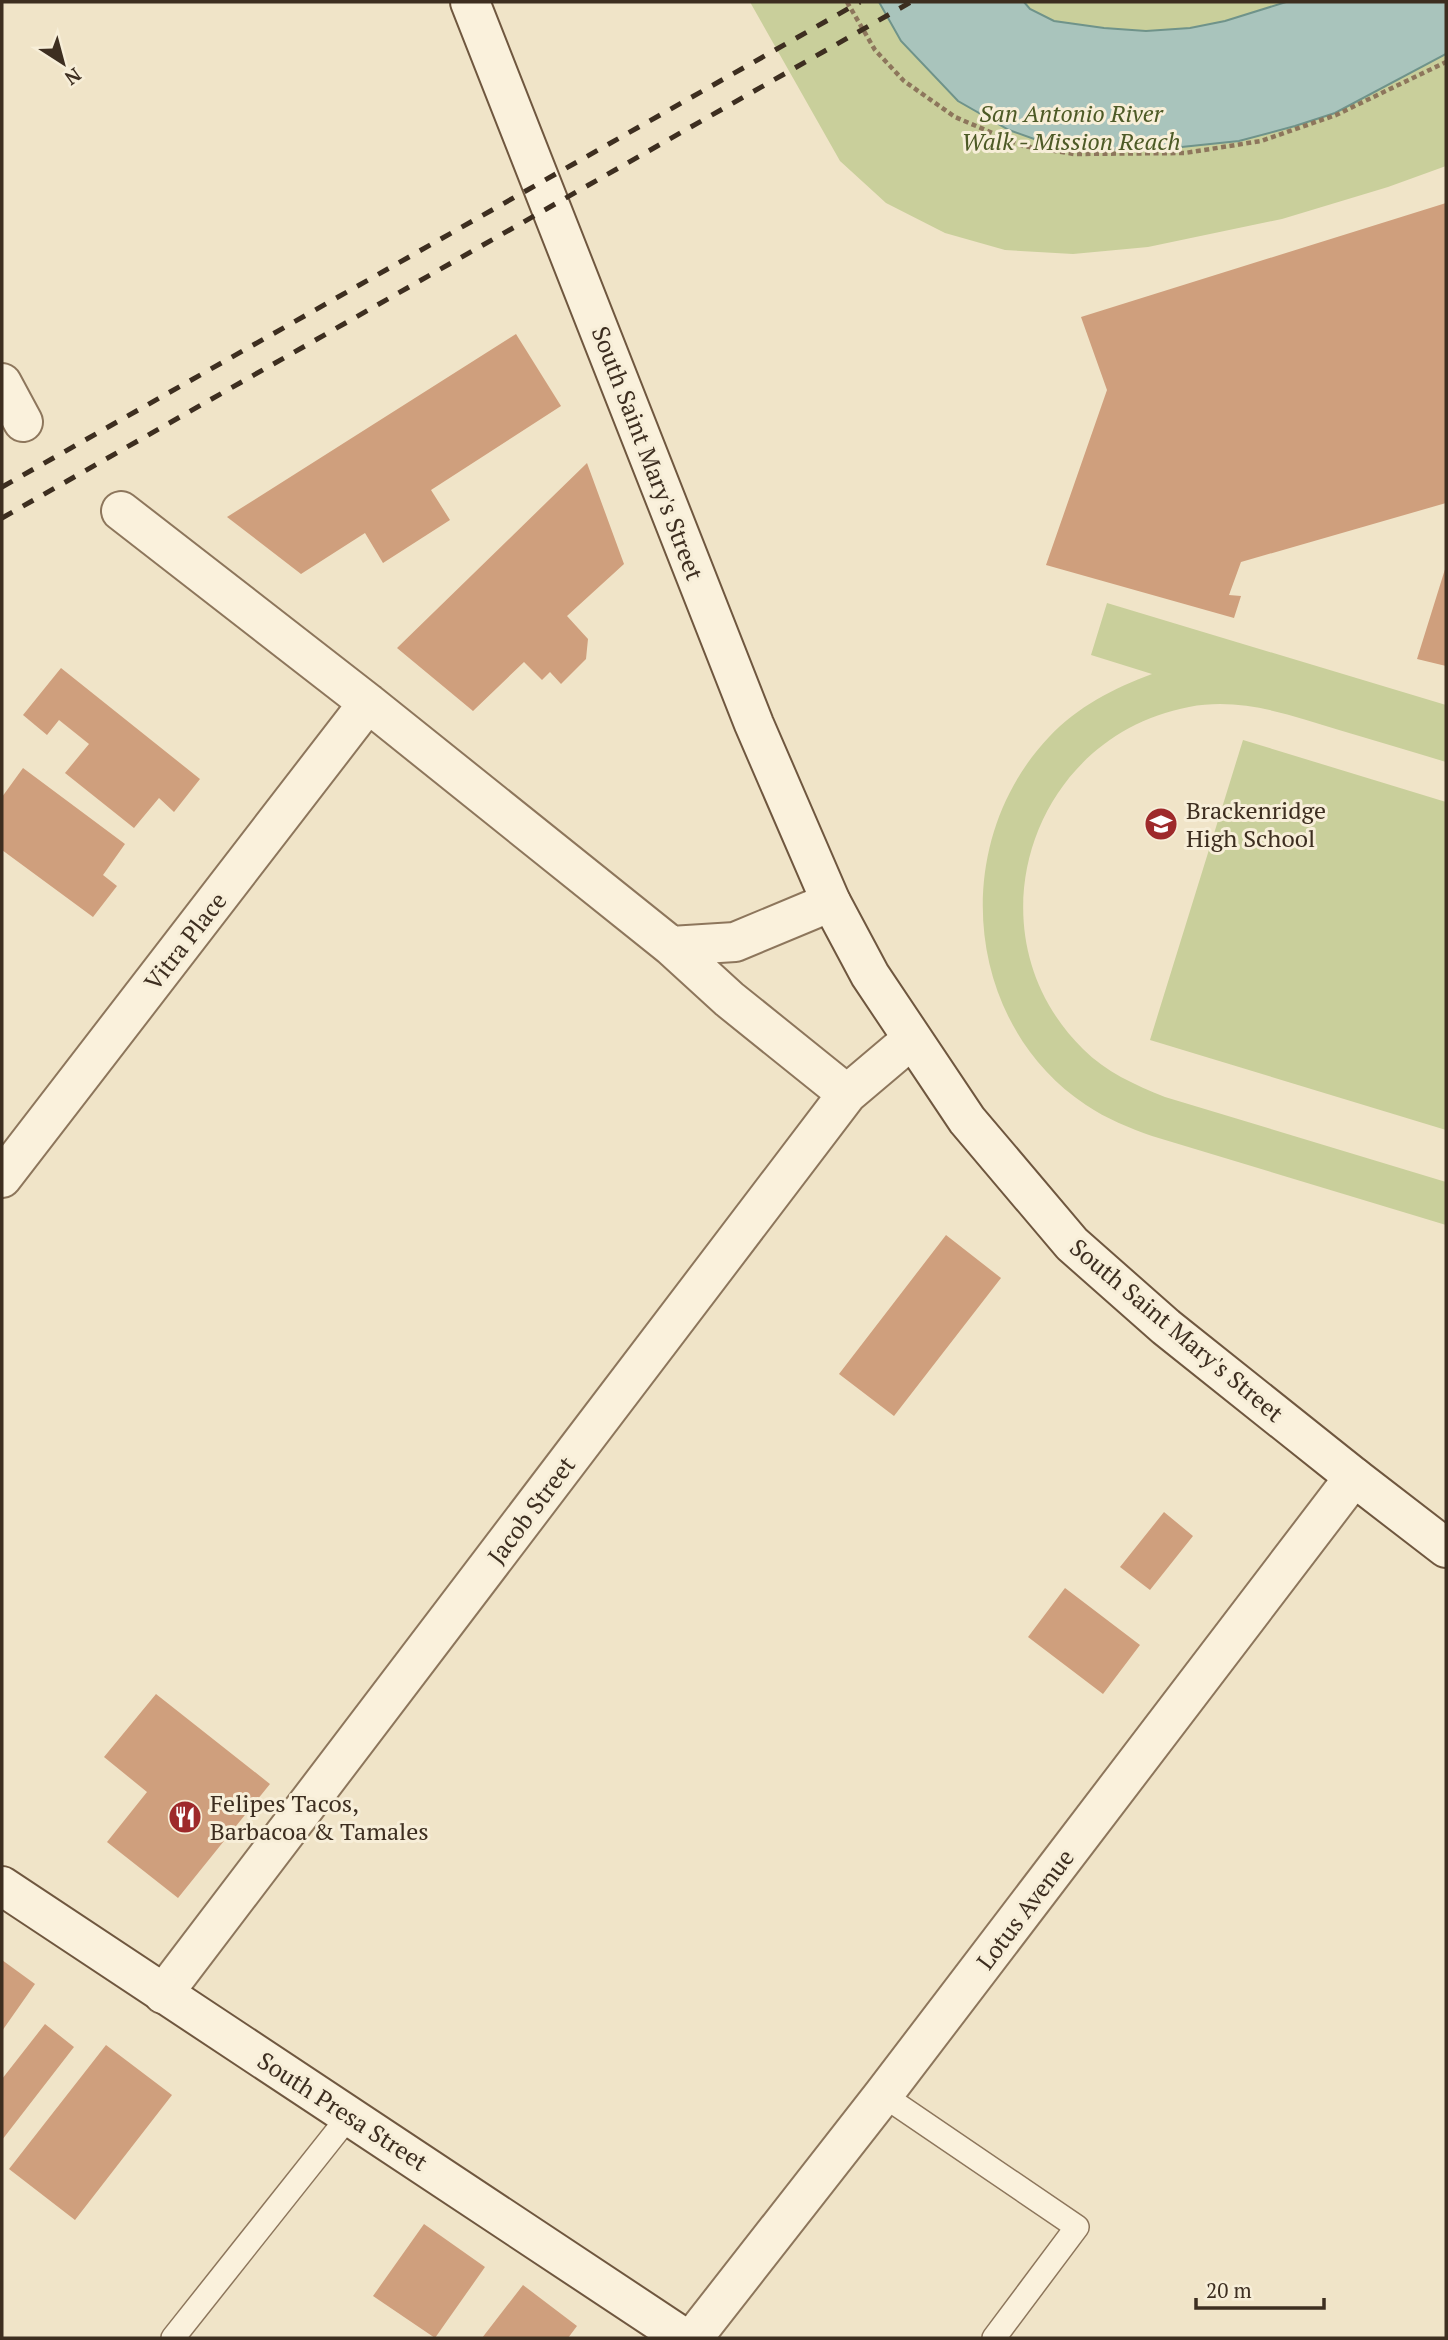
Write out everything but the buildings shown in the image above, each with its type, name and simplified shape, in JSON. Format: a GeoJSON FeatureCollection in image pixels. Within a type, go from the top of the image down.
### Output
{"type":"FeatureCollection","features":[{"type":"Feature","properties":{"kind":"street","name":"South Saint Mary's Street"},"geometry":{"type":"LineString","coordinates":[[470,2],[754,724],[831,902],[870,975],[967,1120],[1073,1244],[1166,1327],[1446,1548]]}},
{"type":"Feature","properties":{"kind":"street"},"geometry":{"type":"LineString","coordinates":[[2,383],[23,422]]}},
{"type":"Feature","properties":{"kind":"street"},"geometry":{"type":"LineString","coordinates":[[121,511],[671,946],[729,999],[847,1094]]}},
{"type":"Feature","properties":{"kind":"street","name":"Vitra Place"},"geometry":{"type":"LineString","coordinates":[[2,1178],[368,704]]}},
{"type":"Feature","properties":{"kind":"street"},"geometry":{"type":"LineString","coordinates":[[671,946],[735,942],[831,902]]}},
{"type":"Feature","properties":{"kind":"street","name":"Jacob Street"},"geometry":{"type":"LineString","coordinates":[[163,1994],[847,1094],[912,1039]]}},
{"type":"Feature","properties":{"kind":"street","name":"Lotus Avenue"},"geometry":{"type":"LineString","coordinates":[[693,2338],[883,2095],[1354,1477]]}},
{"type":"Feature","properties":{"kind":"street","name":"South Presa Street"},"geometry":{"type":"LineString","coordinates":[[2,1886],[350,2115],[661,2332]]}},
{"type":"Feature","properties":{"kind":"lane"},"geometry":{"type":"LineString","coordinates":[[883,2095],[1077,2227],[994,2338]]}},
{"type":"Feature","properties":{"kind":"lane"},"geometry":{"type":"LineString","coordinates":[[173,2338],[350,2115]]}},
{"type":"Feature","properties":{"kind":"path"},"geometry":{"type":"LineString","coordinates":[[846,2],[875,50],[904,81],[955,117],[1023,146],[1074,154],[1185,153],[1261,141],[1336,115],[1446,62]]}},
{"type":"Feature","properties":{"kind":"green space","name":"San Antonio River Walk - Mission Reach"},"geometry":{"type":"Polygon","coordinates":[[[750,2],[1446,2],[1446,166],[1388,187],[1282,219],[1148,247],[1073,254],[1005,250],[945,233],[886,203],[840,161],[750,2]]]}},
{"type":"Feature","properties":{"kind":"green space"},"geometry":{"type":"Polygon","coordinates":[[[1107,603],[1446,705],[1446,762],[1302,719],[1246,706],[1227,704],[1189,707],[1134,726],[1089,757],[1055,798],[1032,847],[1023,899],[1028,952],[1048,1003],[1083,1049],[1101,1065],[1132,1083],[1165,1097],[1446,1182],[1446,1225],[1152,1136],[1118,1123],[1086,1105],[1045,1070],[1014,1028],[994,980],[984,930],[984,878],[995,827],[1017,780],[1060,726],[1097,700],[1152,674],[1091,655],[1107,603]]]}},
{"type":"Feature","properties":{"kind":"green space"},"geometry":{"type":"Polygon","coordinates":[[[1243,740],[1446,802],[1446,1130],[1150,1040],[1243,740]]]}},
{"type":"Feature","properties":{"kind":"water"},"geometry":{"type":"Polygon","coordinates":[[[879,2],[1024,2],[1030,9],[1054,21],[1146,31],[1190,28],[1225,21],[1286,2],[1446,2],[1446,54],[1335,113],[1295,126],[1239,141],[1172,148],[1093,150],[1058,146],[1009,130],[958,101],[901,41],[879,2]]]}},
{"type":"Feature","properties":{"kind":"railway"},"geometry":{"type":"LineString","coordinates":[[2,487],[860,2]]}},
{"type":"Feature","properties":{"kind":"railway"},"geometry":{"type":"LineString","coordinates":[[2,518],[911,2]]}},
{"type":"Feature","properties":{"kind":"place","name":"Brackenridge High School"},"geometry":{"type":"Point","coordinates":[1161,824]}},
{"type":"Feature","properties":{"kind":"place","name":"Felipes Tacos, Barbacoa & Tamales"},"geometry":{"type":"Point","coordinates":[185,1817]}}]}
